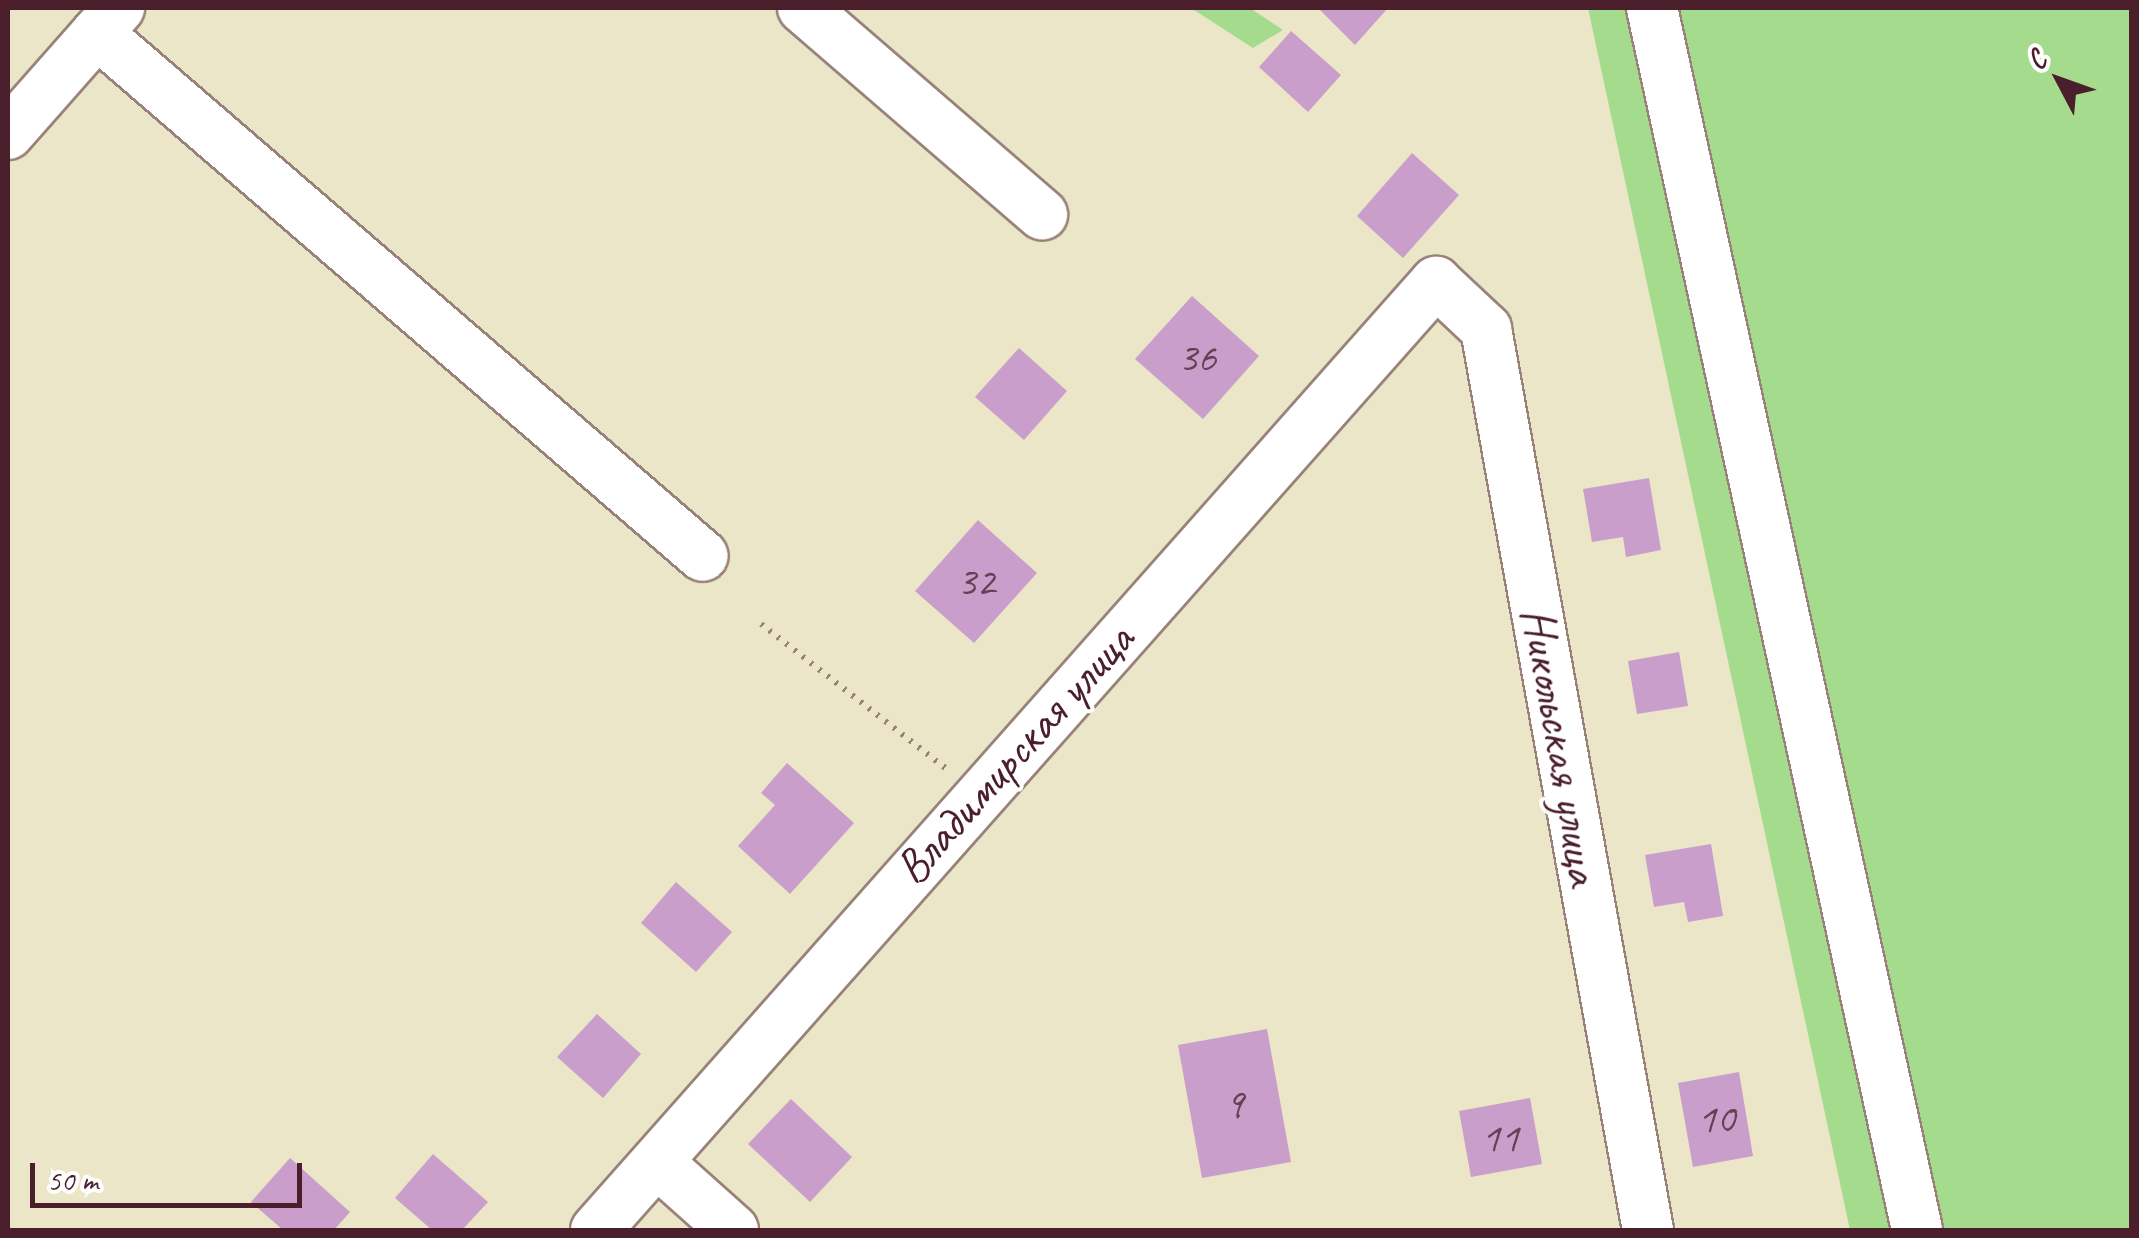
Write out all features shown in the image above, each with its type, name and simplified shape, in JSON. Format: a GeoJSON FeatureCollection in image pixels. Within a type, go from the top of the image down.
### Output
{"type":"FeatureCollection","features":[{"type":"Feature","properties":{"kind":"street"},"geometry":{"type":"LineString","coordinates":[[803,8],[1042,214]]}},
{"type":"Feature","properties":{"kind":"street"},"geometry":{"type":"LineString","coordinates":[[1652,8],[1917,1230]]}},
{"type":"Feature","properties":{"kind":"street"},"geometry":{"type":"LineString","coordinates":[[8,134],[108,20],[703,556]]}},
{"type":"Feature","properties":{"kind":"street","name":"Владимирская улица"},"geometry":{"type":"LineString","coordinates":[[596,1230],[977,794],[1436,282]]}},
{"type":"Feature","properties":{"kind":"street","name":"Никольская улица"},"geometry":{"type":"LineString","coordinates":[[1436,282],[1486,328],[1648,1230]]}},
{"type":"Feature","properties":{"kind":"street"},"geometry":{"type":"LineString","coordinates":[[657,1162],[734,1230]]}},
{"type":"Feature","properties":{"kind":"path"},"geometry":{"type":"LineString","coordinates":[[761,624],[977,794]]}},
{"type":"Feature","properties":{"kind":"green space"},"geometry":{"type":"Polygon","coordinates":[[[1191,8],[1250,8],[1283,30],[1253,48],[1191,8]]]}},
{"type":"Feature","properties":{"kind":"green space"},"geometry":{"type":"Polygon","coordinates":[[[1588,8],[2131,8],[2131,1230],[1850,1230],[1588,8]]]}},
{"type":"Feature","properties":{"kind":"building"},"geometry":{"type":"Polygon","coordinates":[[[1318,8],[1388,8],[1355,45],[1318,8]]]}},
{"type":"Feature","properties":{"kind":"building"},"geometry":{"type":"Polygon","coordinates":[[[1291,31],[1341,75],[1308,112],[1259,67],[1291,31]]]}},
{"type":"Feature","properties":{"kind":"building"},"geometry":{"type":"Polygon","coordinates":[[[1412,153],[1459,195],[1403,258],[1357,216],[1412,153]]]}},
{"type":"Feature","properties":{"kind":"building"},"geometry":{"type":"Polygon","coordinates":[[[1192,296],[1259,356],[1203,419],[1135,359],[1192,296]]]}},
{"type":"Feature","properties":{"kind":"building"},"geometry":{"type":"Polygon","coordinates":[[[1019,348],[1067,391],[1024,440],[975,397],[1019,348]]]}},
{"type":"Feature","properties":{"kind":"building"},"geometry":{"type":"Polygon","coordinates":[[[1649,478],[1661,550],[1626,557],[1623,537],[1592,542],[1583,489],[1649,478]]]}},
{"type":"Feature","properties":{"kind":"building"},"geometry":{"type":"Polygon","coordinates":[[[978,520],[1037,573],[974,643],[915,591],[978,520]]]}},
{"type":"Feature","properties":{"kind":"building"},"geometry":{"type":"Polygon","coordinates":[[[1679,652],[1688,706],[1637,714],[1628,661],[1679,652]]]}},
{"type":"Feature","properties":{"kind":"building"},"geometry":{"type":"Polygon","coordinates":[[[787,763],[854,823],[790,894],[738,846],[775,805],[761,793],[787,763]]]}},
{"type":"Feature","properties":{"kind":"building"},"geometry":{"type":"Polygon","coordinates":[[[1711,844],[1723,916],[1688,922],[1684,902],[1654,907],[1645,855],[1711,844]]]}},
{"type":"Feature","properties":{"kind":"building"},"geometry":{"type":"Polygon","coordinates":[[[676,882],[732,932],[696,972],[641,923],[676,882]]]}},
{"type":"Feature","properties":{"kind":"building"},"geometry":{"type":"Polygon","coordinates":[[[597,1014],[641,1054],[603,1098],[557,1057],[597,1014]]]}},
{"type":"Feature","properties":{"kind":"building"},"geometry":{"type":"Polygon","coordinates":[[[1267,1029],[1291,1162],[1202,1178],[1178,1045],[1267,1029]]]}},
{"type":"Feature","properties":{"kind":"building"},"geometry":{"type":"Polygon","coordinates":[[[1739,1072],[1753,1156],[1693,1167],[1678,1083],[1739,1072]]]}},
{"type":"Feature","properties":{"kind":"building"},"geometry":{"type":"Polygon","coordinates":[[[1530,1098],[1542,1164],[1471,1177],[1459,1111],[1530,1098]]]}},
{"type":"Feature","properties":{"kind":"building"},"geometry":{"type":"Polygon","coordinates":[[[791,1099],[852,1157],[810,1202],[748,1144],[791,1099]]]}},
{"type":"Feature","properties":{"kind":"building"},"geometry":{"type":"Polygon","coordinates":[[[433,1154],[488,1202],[462,1230],[432,1230],[395,1198],[433,1154]]]}},
{"type":"Feature","properties":{"kind":"building"},"geometry":{"type":"Polygon","coordinates":[[[290,1158],[350,1212],[334,1230],[283,1230],[251,1202],[290,1158]]]}}]}
